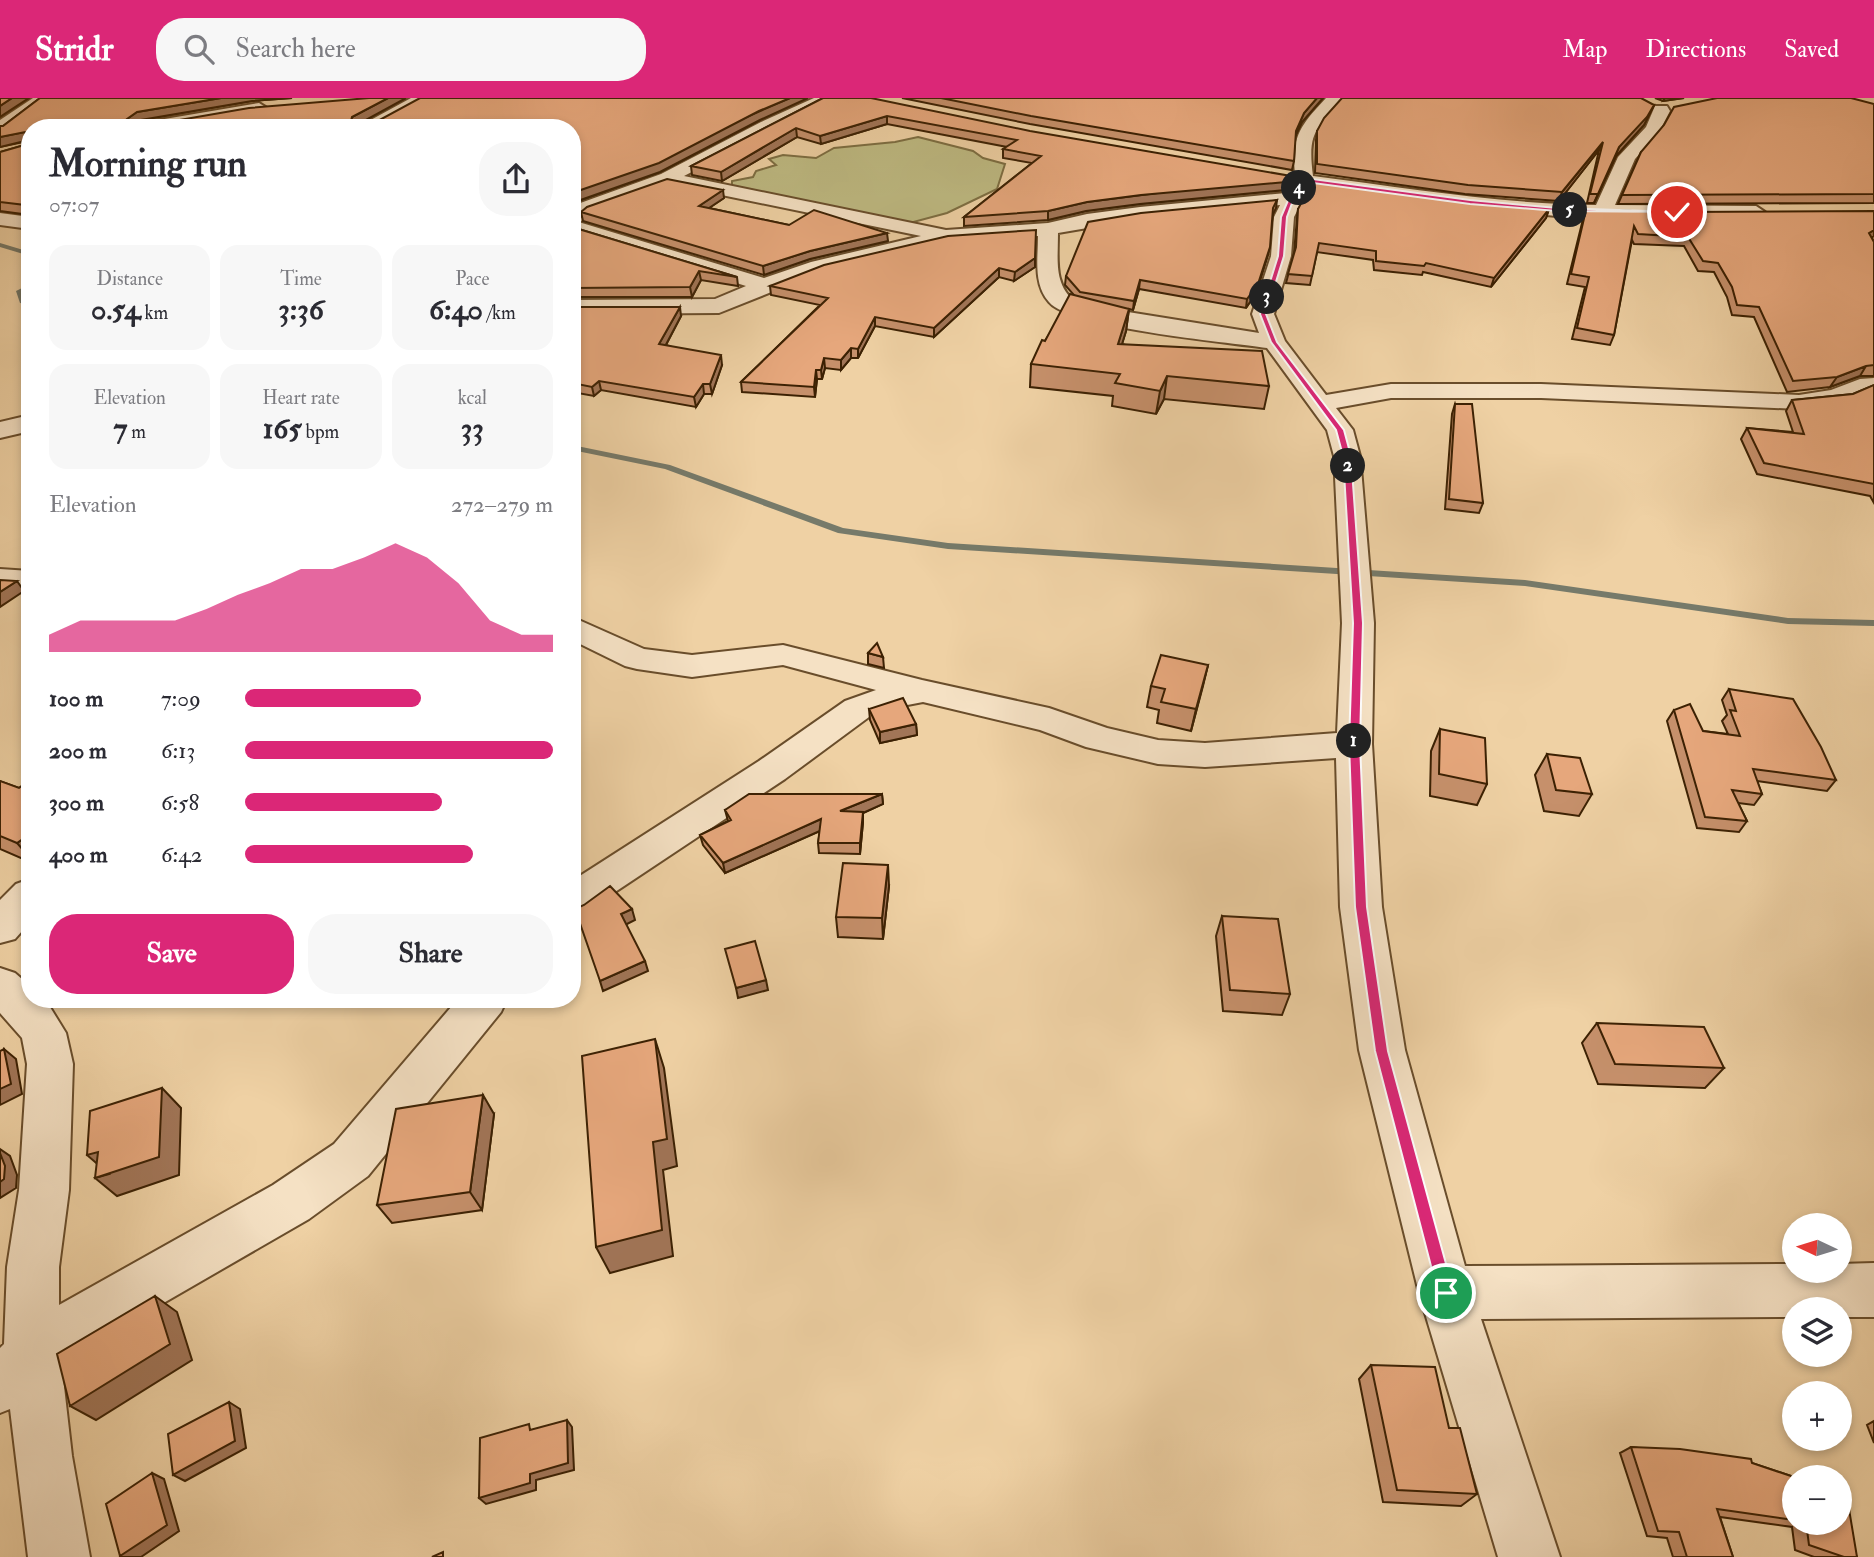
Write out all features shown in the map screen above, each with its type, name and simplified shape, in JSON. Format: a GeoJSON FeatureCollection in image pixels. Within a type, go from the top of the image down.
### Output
{"type":"FeatureCollection","features":[{"type":"Feature","properties":{"kind":"street"},"geometry":{"type":"LineString","coordinates":[[0,129],[43,98]]}},
{"type":"Feature","properties":{"kind":"street"},"geometry":{"type":"LineString","coordinates":[[382,119],[423,98]]}},
{"type":"Feature","properties":{"kind":"street"},"geometry":{"type":"LineString","coordinates":[[581,210],[667,178],[767,125],[827,98]]}},
{"type":"Feature","properties":{"kind":"street"},"geometry":{"type":"LineString","coordinates":[[1335,98],[1308,125],[1301,142],[1298,189],[1284,217],[1281,256],[1263,314],[1274,342],[1340,430],[1347,456],[1358,623],[1354,744],[1361,907],[1382,1051],[1446,1293],[1529,1557]]}},
{"type":"Feature","properties":{"kind":"street"},"geometry":{"type":"LineString","coordinates":[[1603,211],[1627,157],[1653,129],[1662,111],[1660,106]]}},
{"type":"Feature","properties":{"kind":"street"},"geometry":{"type":"LineString","coordinates":[[199,119],[276,107]]}},
{"type":"Feature","properties":{"kind":"street"},"geometry":{"type":"LineString","coordinates":[[1277,176],[1298,189]]}},
{"type":"Feature","properties":{"kind":"street"},"geometry":{"type":"LineString","coordinates":[[667,178],[948,236]]}},
{"type":"Feature","properties":{"kind":"street"},"geometry":{"type":"LineString","coordinates":[[581,307],[719,306],[765,285],[834,261],[948,236],[1048,229],[1087,220],[1298,189],[1603,211],[1779,212]]}},
{"type":"Feature","properties":{"kind":"street"},"geometry":{"type":"LineString","coordinates":[[0,219],[21,222]]}},
{"type":"Feature","properties":{"kind":"street"},"geometry":{"type":"LineString","coordinates":[[581,229],[765,285]]}},
{"type":"Feature","properties":{"kind":"street"},"geometry":{"type":"LineString","coordinates":[[1048,229],[1048,281],[1057,299],[1070,309],[1104,317],[1274,342]]}},
{"type":"Feature","properties":{"kind":"street"},"geometry":{"type":"LineString","coordinates":[[1322,403],[1391,391],[1541,391],[1799,402],[1836,397],[1869,384]]}},
{"type":"Feature","properties":{"kind":"street"},"geometry":{"type":"LineString","coordinates":[[0,430],[21,425]]}},
{"type":"Feature","properties":{"kind":"street"},"geometry":{"type":"LineString","coordinates":[[0,578],[21,579]]}},
{"type":"Feature","properties":{"kind":"street"},"geometry":{"type":"LineString","coordinates":[[581,631],[637,659],[692,666],[783,655],[1049,720],[1099,738],[1158,752],[1205,755],[1354,744]]}},
{"type":"Feature","properties":{"kind":"street"},"geometry":{"type":"LineString","coordinates":[[581,896],[772,770],[858,709],[882,699],[923,691]]}},
{"type":"Feature","properties":{"kind":"street"},"geometry":{"type":"LineString","coordinates":[[0,927],[21,905]]}},
{"type":"Feature","properties":{"kind":"street"},"geometry":{"type":"LineString","coordinates":[[0,986],[21,1005]]}},
{"type":"Feature","properties":{"kind":"street"},"geometry":{"type":"LineString","coordinates":[[25,1008],[43,1033],[50,1064],[44,1190],[33,1267],[31,1336],[17,1371],[43,1456],[59,1557]]}},
{"type":"Feature","properties":{"kind":"street"},"geometry":{"type":"LineString","coordinates":[[17,1371],[96,1312],[291,1202],[351,1160],[478,1008]]}},
{"type":"Feature","properties":{"kind":"street"},"geometry":{"type":"LineString","coordinates":[[1446,1293],[1874,1290]]}},
{"type":"Feature","properties":{"kind":"shaded area"},"geometry":{"type":"Polygon","coordinates":[[[918,137],[973,151],[983,158],[1005,164],[997,189],[947,213],[906,224],[732,188],[732,181],[753,177],[756,171],[776,165],[769,159],[783,155],[816,158],[834,148],[918,137]]]}},
{"type":"Feature","properties":{"kind":"building"},"geometry":{"type":"Polygon","coordinates":[[[0,98],[12,98],[0,106],[0,98]]]}},
{"type":"Feature","properties":{"kind":"building"},"geometry":{"type":"Polygon","coordinates":[[[40,98],[221,98],[137,112],[127,119],[21,119],[21,133],[0,137],[0,126],[40,98]]]}},
{"type":"Feature","properties":{"kind":"building"},"geometry":{"type":"Polygon","coordinates":[[[388,98],[352,117],[185,119],[249,108],[388,98]]]}},
{"type":"Feature","properties":{"kind":"building"},"geometry":{"type":"Polygon","coordinates":[[[420,98],[790,98],[759,111],[659,163],[581,190],[581,119],[382,119],[420,98]]]}},
{"type":"Feature","properties":{"kind":"building"},"geometry":{"type":"Polygon","coordinates":[[[823,98],[871,98],[1030,131],[1291,176],[1286,182],[1141,195],[1087,202],[1048,211],[964,217],[1041,156],[1003,149],[1017,140],[887,116],[820,136],[796,128],[721,172],[691,166],[823,98]]]}},
{"type":"Feature","properties":{"kind":"building"},"geometry":{"type":"Polygon","coordinates":[[[941,98],[1317,98],[1304,113],[1296,131],[1294,161],[941,98]]]}},
{"type":"Feature","properties":{"kind":"building"},"geometry":{"type":"Polygon","coordinates":[[[1342,98],[1641,98],[1654,105],[1647,117],[1619,147],[1598,194],[1590,194],[1603,142],[1562,192],[1468,185],[1317,164],[1317,131],[1324,118],[1342,98]]]}},
{"type":"Feature","properties":{"kind":"building"},"geometry":{"type":"Polygon","coordinates":[[[1717,98],[1851,98],[1874,104],[1874,194],[1622,195],[1641,152],[1664,125],[1674,107],[1717,98]]]}},
{"type":"Feature","properties":{"kind":"building"},"geometry":{"type":"Polygon","coordinates":[[[21,146],[21,205],[0,202],[0,152],[21,146]]]}},
{"type":"Feature","properties":{"kind":"building"},"geometry":{"type":"Polygon","coordinates":[[[667,179],[723,190],[699,206],[789,225],[814,210],[887,233],[810,251],[763,266],[581,212],[587,207],[667,179]]]}},
{"type":"Feature","properties":{"kind":"building"},"geometry":{"type":"Polygon","coordinates":[[[1313,181],[1467,202],[1549,209],[1494,278],[1426,263],[1424,266],[1376,261],[1376,251],[1319,243],[1312,276],[1288,274],[1296,247],[1298,209],[1313,181]]]}},
{"type":"Feature","properties":{"kind":"building"},"geometry":{"type":"Polygon","coordinates":[[[1277,200],[1273,208],[1270,247],[1258,284],[1247,299],[1140,280],[1134,301],[1080,292],[1066,276],[1088,222],[1141,213],[1277,200]]]}},
{"type":"Feature","properties":{"kind":"building"},"geometry":{"type":"Polygon","coordinates":[[[1586,210],[1874,211],[1874,230],[1869,233],[1874,242],[1874,365],[1837,377],[1793,381],[1759,307],[1737,305],[1732,287],[1718,263],[1703,261],[1688,237],[1638,234],[1634,226],[1614,335],[1577,328],[1589,277],[1571,274],[1586,210]]]}},
{"type":"Feature","properties":{"kind":"building"},"geometry":{"type":"Polygon","coordinates":[[[581,230],[737,277],[699,271],[690,287],[581,288],[581,230]]]}},
{"type":"Feature","properties":{"kind":"building"},"geometry":{"type":"Polygon","coordinates":[[[1036,230],[1035,258],[1015,272],[999,268],[934,328],[875,317],[858,349],[851,348],[841,360],[824,358],[821,370],[816,370],[814,387],[741,382],[828,298],[770,286],[824,265],[948,236],[1036,230]]]}},
{"type":"Feature","properties":{"kind":"building"},"geometry":{"type":"Polygon","coordinates":[[[1070,294],[1129,309],[1118,344],[1262,351],[1269,386],[1167,376],[1160,391],[1115,383],[1120,374],[1031,364],[1070,294]]]}},
{"type":"Feature","properties":{"kind":"building"},"geometry":{"type":"Polygon","coordinates":[[[581,307],[680,307],[659,344],[721,355],[710,384],[703,384],[694,397],[599,381],[592,387],[581,385],[581,307]]]}},
{"type":"Feature","properties":{"kind":"building"},"geometry":{"type":"Polygon","coordinates":[[[1874,385],[1874,484],[1764,463],[1747,428],[1804,434],[1792,400],[1853,394],[1874,385]]]}},
{"type":"Feature","properties":{"kind":"building"},"geometry":{"type":"Polygon","coordinates":[[[1455,404],[1472,404],[1483,503],[1449,499],[1455,404]]]}},
{"type":"Feature","properties":{"kind":"building"},"geometry":{"type":"Polygon","coordinates":[[[0,580],[17,581],[0,592],[0,580]]]}},
{"type":"Feature","properties":{"kind":"building"},"geometry":{"type":"Polygon","coordinates":[[[877,643],[883,657],[868,653],[877,643]]]}},
{"type":"Feature","properties":{"kind":"building"},"geometry":{"type":"Polygon","coordinates":[[[1161,655],[1208,665],[1196,709],[1161,702],[1165,689],[1151,686],[1161,655]]]}},
{"type":"Feature","properties":{"kind":"building"},"geometry":{"type":"Polygon","coordinates":[[[1729,689],[1793,699],[1821,747],[1836,780],[1753,769],[1762,794],[1732,790],[1747,821],[1705,817],[1674,710],[1690,704],[1703,731],[1740,736],[1730,710],[1736,711],[1729,689]]]}},
{"type":"Feature","properties":{"kind":"building"},"geometry":{"type":"Polygon","coordinates":[[[903,698],[916,724],[880,732],[869,709],[903,698]]]}},
{"type":"Feature","properties":{"kind":"building"},"geometry":{"type":"Polygon","coordinates":[[[1440,729],[1485,738],[1487,784],[1439,774],[1440,729]]]}},
{"type":"Feature","properties":{"kind":"building"},"geometry":{"type":"Polygon","coordinates":[[[1547,754],[1580,758],[1592,794],[1556,790],[1547,754]]]}},
{"type":"Feature","properties":{"kind":"building"},"geometry":{"type":"Polygon","coordinates":[[[0,781],[21,787],[21,840],[17,843],[0,836],[0,781]]]}},
{"type":"Feature","properties":{"kind":"building"},"geometry":{"type":"Polygon","coordinates":[[[749,794],[882,794],[840,811],[863,812],[860,843],[818,843],[821,819],[723,863],[700,835],[731,820],[725,810],[749,794]]]}},
{"type":"Feature","properties":{"kind":"building"},"geometry":{"type":"Polygon","coordinates":[[[843,863],[888,865],[882,918],[836,917],[843,863]]]}},
{"type":"Feature","properties":{"kind":"building"},"geometry":{"type":"Polygon","coordinates":[[[610,886],[632,909],[621,914],[645,961],[600,981],[581,926],[581,906],[610,886]]]}},
{"type":"Feature","properties":{"kind":"building"},"geometry":{"type":"Polygon","coordinates":[[[1222,916],[1278,919],[1290,994],[1230,990],[1222,916]]]}},
{"type":"Feature","properties":{"kind":"building"},"geometry":{"type":"Polygon","coordinates":[[[755,941],[766,980],[736,988],[725,949],[755,941]]]}},
{"type":"Feature","properties":{"kind":"building"},"geometry":{"type":"Polygon","coordinates":[[[1597,1023],[1704,1027],[1724,1068],[1615,1064],[1597,1023]]]}},
{"type":"Feature","properties":{"kind":"building"},"geometry":{"type":"Polygon","coordinates":[[[655,1039],[667,1139],[653,1142],[662,1230],[596,1247],[582,1056],[655,1039]]]}},
{"type":"Feature","properties":{"kind":"building"},"geometry":{"type":"Polygon","coordinates":[[[4,1049],[11,1084],[0,1089],[0,1051],[4,1049]]]}},
{"type":"Feature","properties":{"kind":"building"},"geometry":{"type":"Polygon","coordinates":[[[162,1088],[159,1157],[95,1178],[98,1152],[87,1155],[90,1111],[162,1088]]]}},
{"type":"Feature","properties":{"kind":"building"},"geometry":{"type":"Polygon","coordinates":[[[483,1095],[470,1192],[377,1205],[396,1109],[483,1095]]]}},
{"type":"Feature","properties":{"kind":"building"},"geometry":{"type":"Polygon","coordinates":[[[0,1153],[5,1166],[4,1179],[0,1182],[0,1153]]]}},
{"type":"Feature","properties":{"kind":"building"},"geometry":{"type":"Polygon","coordinates":[[[155,1296],[170,1344],[70,1406],[57,1354],[155,1296]]]}},
{"type":"Feature","properties":{"kind":"building"},"geometry":{"type":"Polygon","coordinates":[[[1371,1365],[1435,1367],[1449,1428],[1460,1428],[1477,1494],[1397,1490],[1371,1365]]]}},
{"type":"Feature","properties":{"kind":"building"},"geometry":{"type":"Polygon","coordinates":[[[229,1402],[235,1441],[173,1475],[168,1434],[229,1402]]]}},
{"type":"Feature","properties":{"kind":"building"},"geometry":{"type":"Polygon","coordinates":[[[567,1420],[568,1463],[530,1474],[530,1483],[479,1498],[480,1438],[529,1424],[530,1430],[567,1420]]]}},
{"type":"Feature","properties":{"kind":"building"},"geometry":{"type":"Polygon","coordinates":[[[1631,1447],[1680,1449],[1751,1459],[1752,1463],[1782,1473],[1782,1518],[1717,1509],[1733,1557],[1687,1557],[1679,1532],[1658,1531],[1631,1447]]]}},
{"type":"Feature","properties":{"kind":"building"},"geometry":{"type":"Polygon","coordinates":[[[152,1473],[167,1525],[120,1556],[106,1504],[152,1473]]]}},
{"type":"Feature","properties":{"kind":"building"},"geometry":{"type":"Polygon","coordinates":[[[1852,1527],[1857,1557],[1844,1557],[1809,1545],[1808,1535],[1852,1535],[1852,1527]]]}},
{"type":"Feature","properties":{"kind":"waterway"},"geometry":{"type":"LineString","coordinates":[[0,245],[21,251]]}},
{"type":"Feature","properties":{"kind":"waterway"},"geometry":{"type":"LineString","coordinates":[[21,290],[21,298]]}},
{"type":"Feature","properties":{"kind":"waterway"},"geometry":{"type":"LineString","coordinates":[[581,449],[667,467],[841,531],[948,546],[1525,583],[1788,621],[1874,623]]}},
{"type":"Feature","properties":{"kind":"route"},"geometry":{"type":"LineString","coordinates":[[1446,1293],[1382,1051],[1361,907],[1354,744],[1358,623],[1347,456],[1340,430],[1274,342],[1263,314],[1281,256],[1284,217],[1292,198],[1305,180],[1470,202],[1557,210],[1677,212]]}}]}
